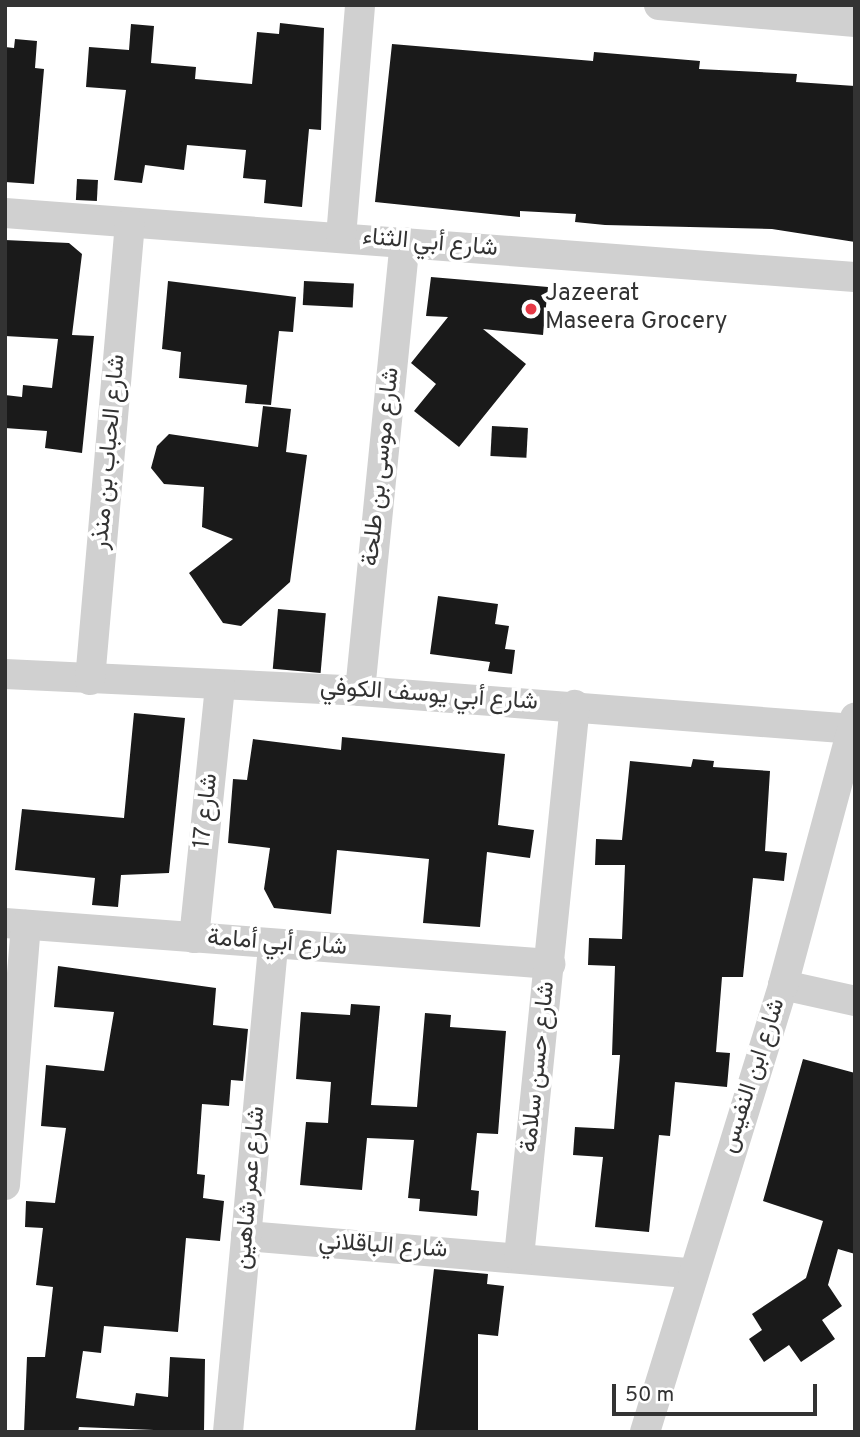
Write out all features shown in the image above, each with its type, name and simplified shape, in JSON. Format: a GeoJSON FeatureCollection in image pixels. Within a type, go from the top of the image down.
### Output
{"type":"FeatureCollection","features":[{"type":"Feature","properties":{"kind":"street"},"geometry":{"type":"LineString","coordinates":[[341,237],[360,5]]}},
{"type":"Feature","properties":{"kind":"street"},"geometry":{"type":"LineString","coordinates":[[659,5],[724,8],[855,22]]}},
{"type":"Feature","properties":{"kind":"street","name":"شارع أبي الثناء"},"geometry":{"type":"LineString","coordinates":[[5,214],[855,277]]}},
{"type":"Feature","properties":{"kind":"street","name":"شارع الحباب بن منذر"},"geometry":{"type":"LineString","coordinates":[[90,680],[130,223]]}},
{"type":"Feature","properties":{"kind":"street","name":"شارع موسى بن طلحة"},"geometry":{"type":"LineString","coordinates":[[360,691],[405,242]]}},
{"type":"Feature","properties":{"kind":"street","name":"شارع أبي يوسف الكوفي"},"geometry":{"type":"LineString","coordinates":[[5,674],[360,691],[853,724]]}},
{"type":"Feature","properties":{"kind":"street","name":"شارع 17"},"geometry":{"type":"LineString","coordinates":[[194,938],[220,685]]}},
{"type":"Feature","properties":{"kind":"street","name":"شارع حسن سلامة"},"geometry":{"type":"LineString","coordinates":[[519,1257],[575,705]]}},
{"type":"Feature","properties":{"kind":"street","name":"شارع ابن النفيس"},"geometry":{"type":"LineString","coordinates":[[645,1432],[690,1273],[783,985],[853,724]]}},
{"type":"Feature","properties":{"kind":"street"},"geometry":{"type":"LineString","coordinates":[[5,1185],[16,924]]}},
{"type":"Feature","properties":{"kind":"street","name":"شارع أبي أمامة"},"geometry":{"type":"LineString","coordinates":[[16,924],[550,964]]}},
{"type":"Feature","properties":{"kind":"street","name":"شارع عمر شاهين"},"geometry":{"type":"LineString","coordinates":[[228,1432],[273,945]]}},
{"type":"Feature","properties":{"kind":"street"},"geometry":{"type":"LineString","coordinates":[[783,985],[855,1001]]}},
{"type":"Feature","properties":{"kind":"street","name":"شارع الباقلاني"},"geometry":{"type":"LineString","coordinates":[[247,1236],[519,1257]]}},
{"type":"Feature","properties":{"kind":"street"},"geometry":{"type":"LineString","coordinates":[[519,1257],[690,1273]]}},
{"type":"Feature","properties":{"kind":"building"},"geometry":{"type":"Polygon","coordinates":[[[280,23],[324,28],[321,130],[309,129],[302,207],[264,203],[266,180],[243,178],[246,150],[187,145],[184,170],[145,165],[142,183],[114,180],[126,90],[86,87],[89,47],[129,50],[131,24],[154,26],[151,63],[196,67],[195,79],[252,84],[257,32],[279,34],[280,23]]]}},
{"type":"Feature","properties":{"kind":"building"},"geometry":{"type":"Polygon","coordinates":[[[15,39],[37,41],[35,68],[44,69],[34,184],[5,182],[5,47],[14,48],[15,39]]]}},
{"type":"Feature","properties":{"kind":"building"},"geometry":{"type":"Polygon","coordinates":[[[392,44],[593,61],[594,52],[700,61],[699,69],[797,74],[796,82],[855,86],[855,242],[772,229],[605,225],[575,222],[576,214],[520,211],[520,217],[375,202],[392,44]]]}},
{"type":"Feature","properties":{"kind":"building"},"geometry":{"type":"Polygon","coordinates":[[[77,179],[98,180],[97,201],[76,200],[77,179]]]}},
{"type":"Feature","properties":{"kind":"building"},"geometry":{"type":"Polygon","coordinates":[[[5,240],[69,243],[82,254],[72,335],[94,336],[82,453],[45,448],[47,431],[5,428],[5,395],[22,397],[23,385],[52,388],[58,339],[5,336],[5,240]]]}},
{"type":"Feature","properties":{"kind":"building"},"geometry":{"type":"Polygon","coordinates":[[[431,277],[548,287],[543,335],[483,329],[526,364],[459,447],[414,411],[436,384],[411,363],[448,317],[426,316],[431,277]]]}},
{"type":"Feature","properties":{"kind":"building"},"geometry":{"type":"Polygon","coordinates":[[[168,281],[296,297],[293,332],[279,331],[271,405],[245,403],[247,385],[179,378],[181,352],[162,349],[168,281]]]}},
{"type":"Feature","properties":{"kind":"building"},"geometry":{"type":"Polygon","coordinates":[[[304,281],[354,284],[353,308],[303,305],[304,281]]]}},
{"type":"Feature","properties":{"kind":"building"},"geometry":{"type":"Polygon","coordinates":[[[263,406],[291,409],[286,452],[307,455],[290,582],[241,626],[223,623],[189,573],[233,539],[202,527],[204,487],[164,484],[151,468],[157,446],[169,434],[258,447],[263,406]]]}},
{"type":"Feature","properties":{"kind":"building"},"geometry":{"type":"Polygon","coordinates":[[[492,426],[528,428],[526,458],[490,456],[492,426]]]}},
{"type":"Feature","properties":{"kind":"building"},"geometry":{"type":"Polygon","coordinates":[[[438,596],[498,604],[495,624],[509,626],[505,649],[515,650],[512,674],[488,671],[490,662],[430,654],[438,596]]]}},
{"type":"Feature","properties":{"kind":"building"},"geometry":{"type":"Polygon","coordinates":[[[278,609],[326,613],[321,673],[273,669],[278,609]]]}},
{"type":"Feature","properties":{"kind":"building"},"geometry":{"type":"Polygon","coordinates":[[[134,713],[185,718],[169,873],[121,875],[118,907],[92,905],[95,878],[15,870],[22,809],[124,818],[134,713]]]}},
{"type":"Feature","properties":{"kind":"building"},"geometry":{"type":"Polygon","coordinates":[[[342,737],[505,754],[498,825],[534,830],[530,858],[487,852],[480,927],[423,923],[429,859],[337,850],[331,914],[274,908],[264,889],[270,848],[228,843],[233,779],[247,780],[253,739],[341,750],[342,737]]]}},
{"type":"Feature","properties":{"kind":"building"},"geometry":{"type":"Polygon","coordinates":[[[693,759],[714,761],[713,767],[770,771],[765,851],[787,853],[784,881],[753,878],[743,977],[722,977],[716,1052],[730,1053],[727,1087],[675,1082],[670,1136],[659,1135],[649,1232],[595,1227],[603,1157],[573,1155],[575,1127],[614,1129],[620,1055],[612,1055],[615,966],[588,965],[589,938],[622,939],[625,865],[595,865],[596,839],[622,840],[630,761],[691,767],[693,759]]]}},
{"type":"Feature","properties":{"kind":"building"},"geometry":{"type":"Polygon","coordinates":[[[58,966],[216,988],[213,1025],[248,1029],[243,1081],[231,1080],[229,1106],[202,1104],[197,1174],[205,1175],[203,1198],[224,1201],[220,1241],[186,1238],[178,1332],[104,1326],[101,1353],[83,1351],[76,1398],[134,1406],[136,1393],[168,1397],[170,1357],[205,1359],[204,1432],[79,1427],[78,1432],[24,1432],[27,1357],[45,1357],[53,1287],[36,1285],[43,1228],[25,1227],[26,1201],[55,1203],[66,1128],[41,1126],[46,1065],[104,1071],[114,1012],[54,1007],[58,966]]]}},
{"type":"Feature","properties":{"kind":"building"},"geometry":{"type":"Polygon","coordinates":[[[351,1004],[380,1006],[371,1105],[417,1107],[425,1013],[451,1015],[450,1027],[506,1031],[498,1134],[477,1133],[471,1190],[479,1191],[477,1216],[419,1211],[420,1199],[408,1198],[414,1140],[367,1138],[362,1190],[300,1185],[306,1122],[328,1123],[331,1082],[296,1079],[301,1012],[350,1015],[351,1004]]]}},
{"type":"Feature","properties":{"kind":"building"},"geometry":{"type":"Polygon","coordinates":[[[803,1059],[855,1073],[855,1254],[838,1249],[828,1285],[842,1306],[822,1320],[835,1339],[801,1362],[789,1345],[764,1362],[749,1339],[762,1330],[752,1314],[806,1278],[823,1221],[763,1201],[803,1059]]]}},
{"type":"Feature","properties":{"kind":"building"},"geometry":{"type":"Polygon","coordinates":[[[434,1269],[488,1274],[487,1284],[504,1286],[498,1336],[478,1334],[478,1432],[415,1432],[434,1269]]]}},
{"type":"Feature","properties":{"kind":"place","name":"Jazeerat Maseera Grocery"},"geometry":{"type":"Point","coordinates":[531,309]}}]}
